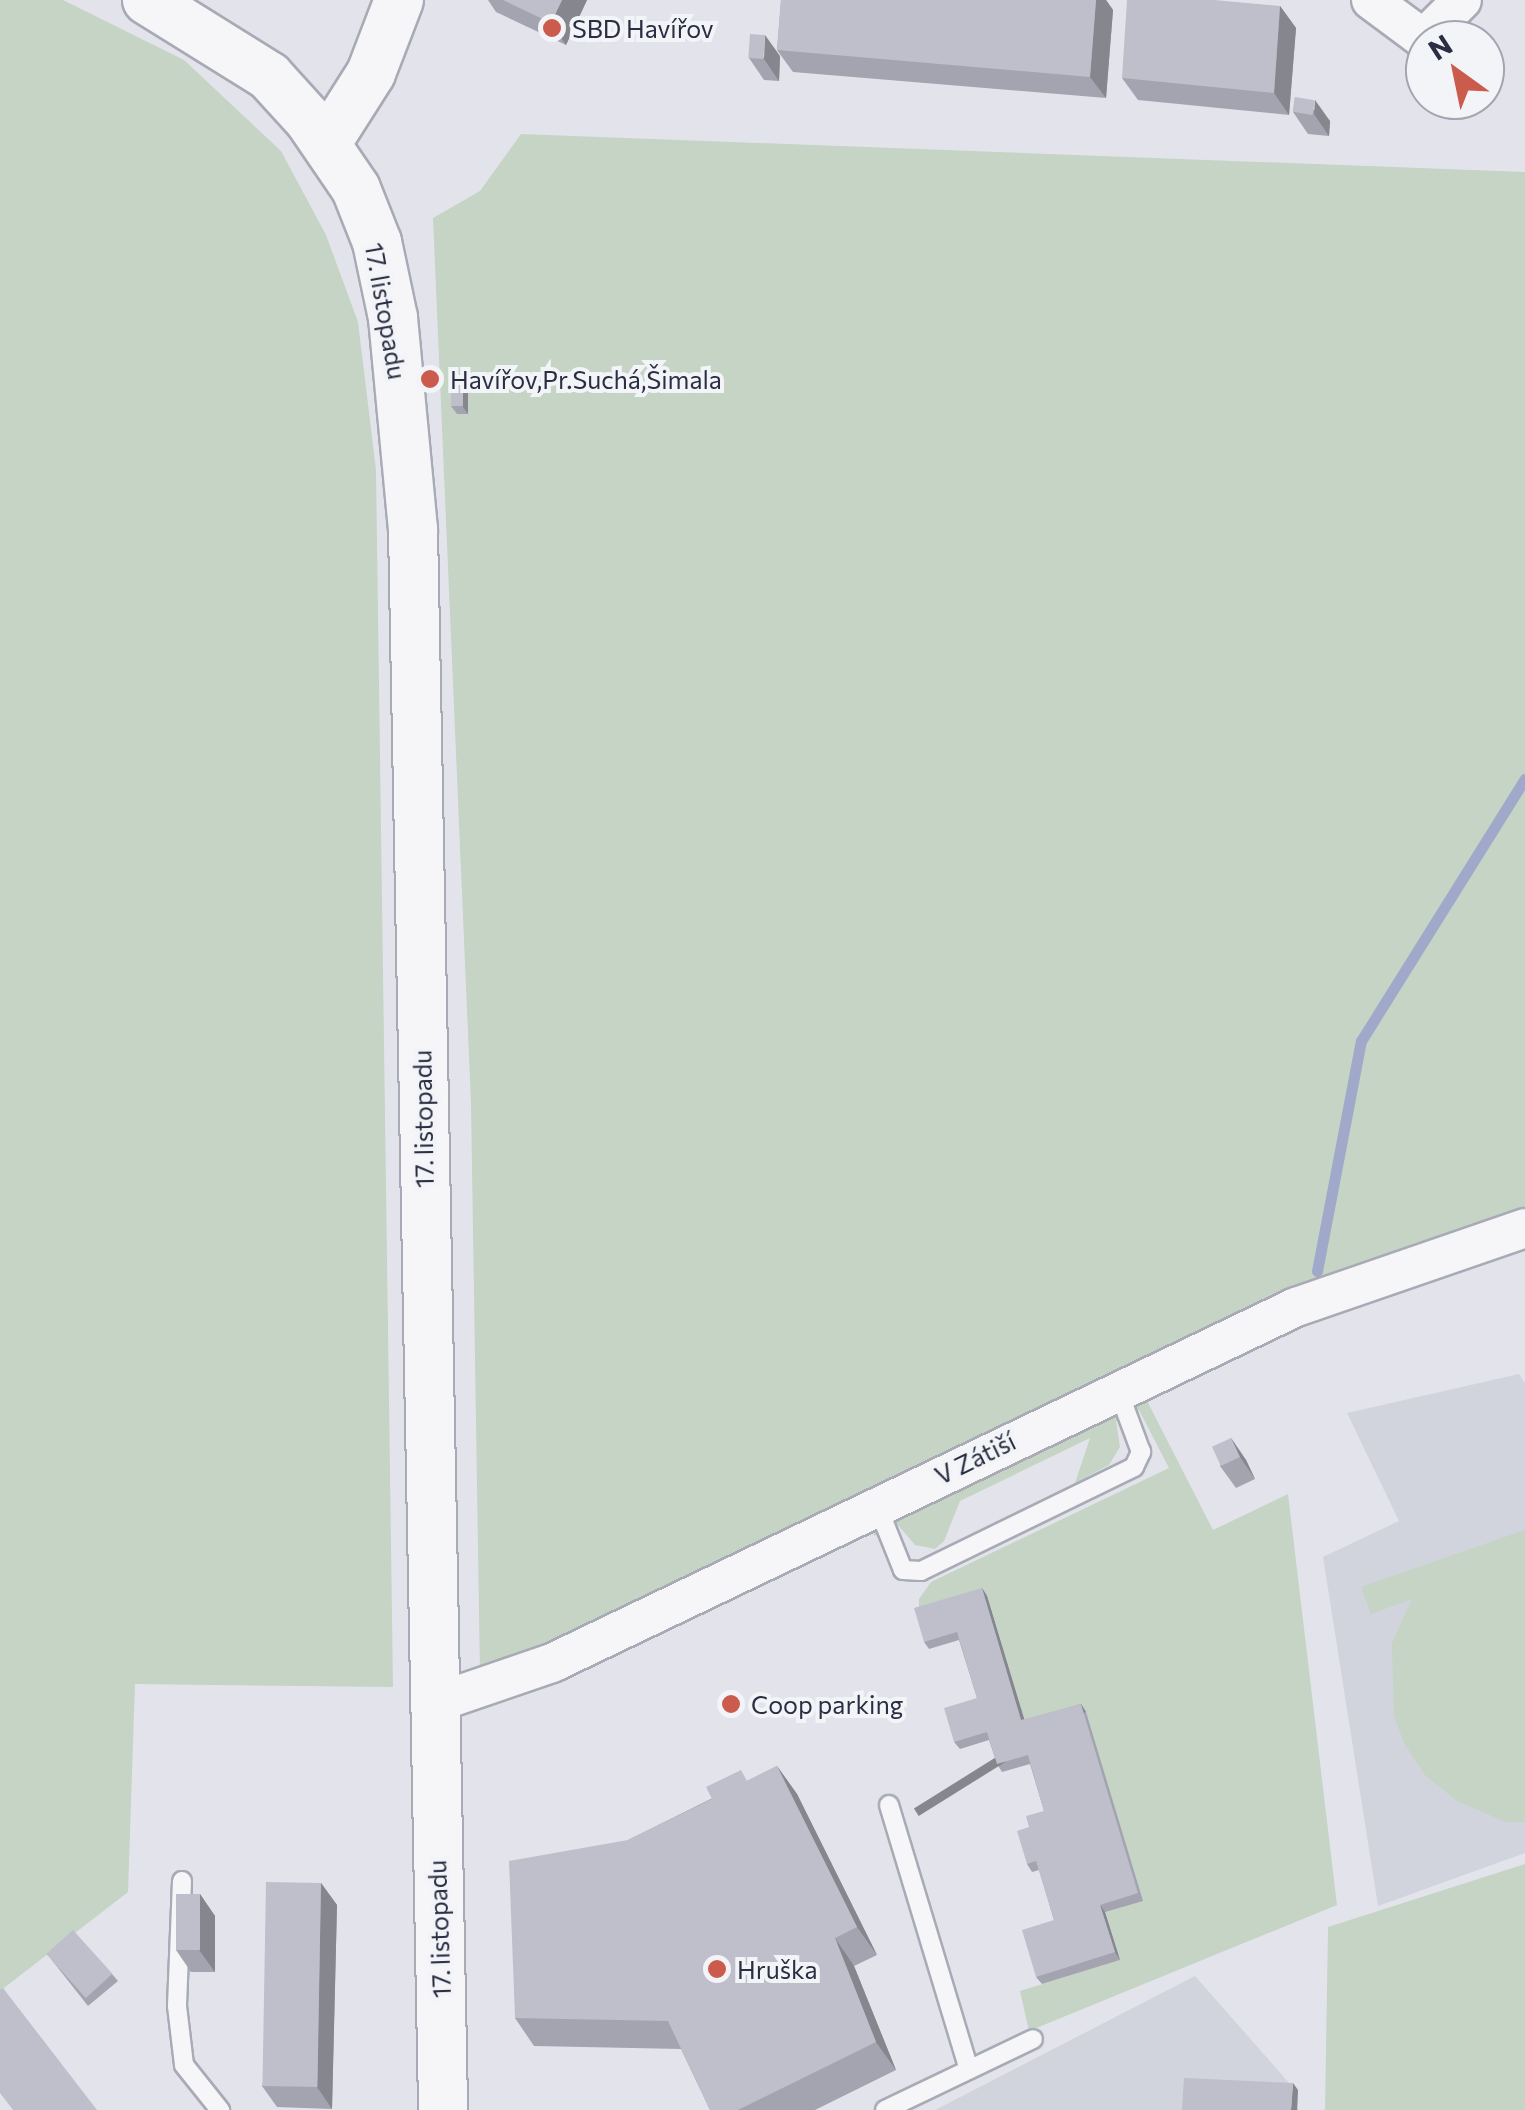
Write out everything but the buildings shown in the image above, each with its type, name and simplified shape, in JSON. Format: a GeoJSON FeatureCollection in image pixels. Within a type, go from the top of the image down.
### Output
{"type":"FeatureCollection","features":[{"type":"Feature","properties":{"kind":"street","name":"17. listopadu"},"geometry":{"type":"LineString","coordinates":[[146,0],[269,76],[326,144],[356,189],[377,242],[392,318],[413,529],[432,1704],[443,2110]]}},
{"type":"Feature","properties":{"kind":"street"},"geometry":{"type":"LineString","coordinates":[[326,144],[371,73],[398,0]]}},
{"type":"Feature","properties":{"kind":"street"},"geometry":{"type":"LineString","coordinates":[[1371,0],[1405,26]]}},
{"type":"Feature","properties":{"kind":"street"},"geometry":{"type":"LineString","coordinates":[[1443,20],[1462,0]]}},
{"type":"Feature","properties":{"kind":"street","name":"V Zátiší"},"geometry":{"type":"LineString","coordinates":[[432,1704],[552,1663],[1296,1308],[1525,1228]]}},
{"type":"Feature","properties":{"kind":"lane"},"geometry":{"type":"LineString","coordinates":[[877,1505],[903,1570],[921,1571],[1134,1468],[1142,1452],[1118,1390]]}},
{"type":"Feature","properties":{"kind":"lane"},"geometry":{"type":"LineString","coordinates":[[889,1805],[968,2067]]}},
{"type":"Feature","properties":{"kind":"lane"},"geometry":{"type":"LineString","coordinates":[[182,1882],[176,2006],[184,2065],[220,2110]]}},
{"type":"Feature","properties":{"kind":"lane"},"geometry":{"type":"LineString","coordinates":[[884,2110],[1034,2039]]}},
{"type":"Feature","properties":{"kind":"shaded area"},"geometry":{"type":"Polygon","coordinates":[[[1519,1374],[1525,1383],[1525,1853],[1378,1906],[1323,1557],[1399,1521],[1347,1413],[1519,1374]]]}},
{"type":"Feature","properties":{"kind":"shaded area"},"geometry":{"type":"Polygon","coordinates":[[[1195,1976],[1298,2093],[1298,2110],[935,2110],[1195,1976]]]}},
{"type":"Feature","properties":{"kind":"green space"},"geometry":{"type":"Polygon","coordinates":[[[0,0],[63,0],[184,60],[281,151],[326,235],[358,322],[376,470],[393,1687],[135,1684],[128,1892],[0,1991],[0,0]]]}},
{"type":"Feature","properties":{"kind":"green space"},"geometry":{"type":"Polygon","coordinates":[[[521,134],[1525,172],[1525,1242],[1292,1321],[1142,1391],[1213,1530],[1288,1494],[1337,1905],[1029,2031],[1020,1991],[1120,1960],[1088,1855],[1027,1728],[987,1596],[919,1616],[919,1599],[931,1582],[1169,1468],[1139,1410],[1116,1421],[1120,1447],[1109,1465],[1075,1483],[1090,1438],[960,1501],[944,1541],[935,1549],[915,1545],[898,1525],[874,1536],[868,1515],[480,1676],[471,1103],[433,218],[480,191],[521,134]]]}},
{"type":"Feature","properties":{"kind":"green space"},"geometry":{"type":"Polygon","coordinates":[[[1525,1530],[1525,1822],[1506,1822],[1457,1801],[1425,1775],[1404,1743],[1394,1716],[1392,1643],[1412,1599],[1371,1614],[1361,1587],[1525,1530]]]}},
{"type":"Feature","properties":{"kind":"green space"},"geometry":{"type":"Polygon","coordinates":[[[1525,1864],[1525,2110],[1325,2110],[1328,1927],[1525,1864]]]}},
{"type":"Feature","properties":{"kind":"waterway"},"geometry":{"type":"LineString","coordinates":[[1317,1271],[1361,1041],[1525,779]]}},
{"type":"Feature","properties":{"kind":"place","name":"SBD Havířov"},"geometry":{"type":"Point","coordinates":[552,28]}},
{"type":"Feature","properties":{"kind":"place","name":"Havířov,Pr.Suchá,Šimala"},"geometry":{"type":"Point","coordinates":[430,379]}},
{"type":"Feature","properties":{"kind":"place","name":"Coop parking"},"geometry":{"type":"Point","coordinates":[731,1704]}},
{"type":"Feature","properties":{"kind":"place","name":"Hruška"},"geometry":{"type":"Point","coordinates":[717,1969]}}]}
